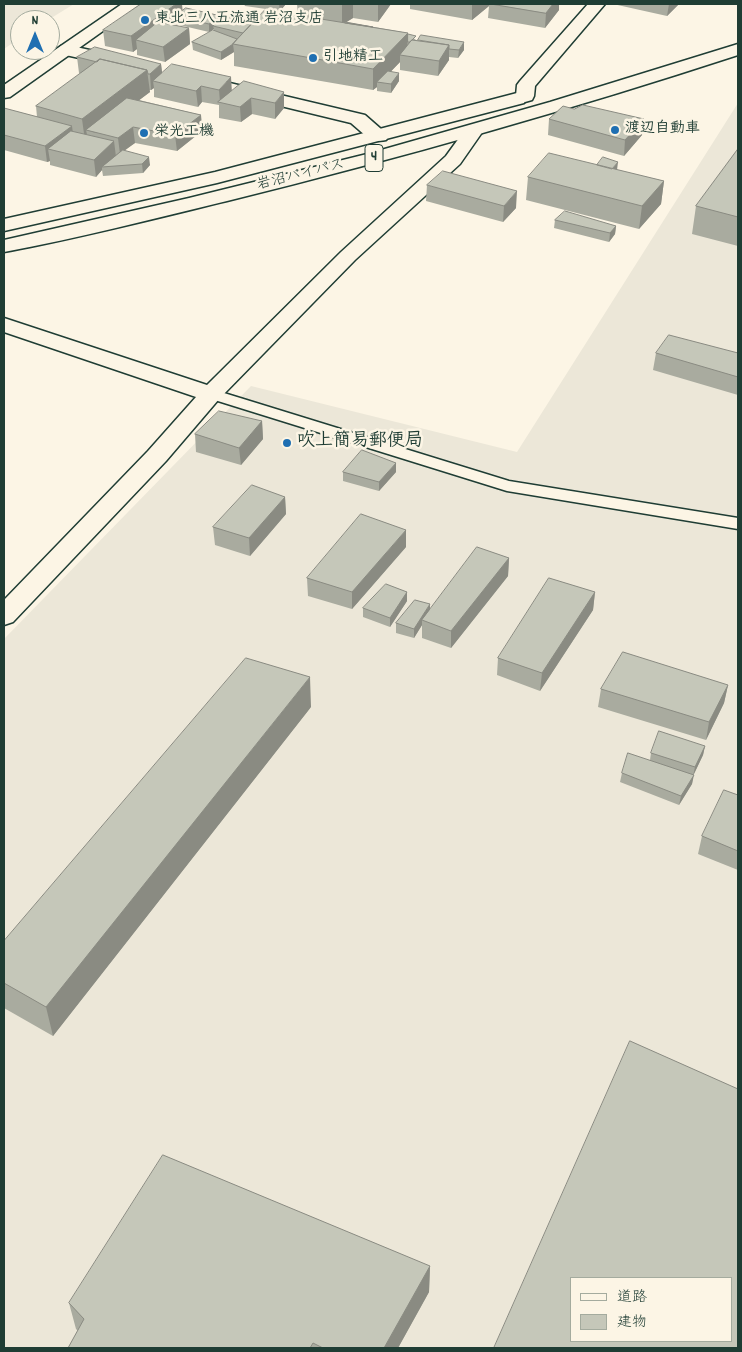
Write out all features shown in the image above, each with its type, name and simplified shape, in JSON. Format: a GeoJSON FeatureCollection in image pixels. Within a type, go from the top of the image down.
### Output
{"type":"FeatureCollection","features":[{"type":"Feature","properties":{"kind":"main road"},"geometry":{"type":"LineString","coordinates":[[4,93],[132,4]]}},
{"type":"Feature","properties":{"kind":"main road","name":"岩沼バイパス"},"geometry":{"type":"LineString","coordinates":[[4,224],[208,179],[534,94],[526,85],[597,4]]}},
{"type":"Feature","properties":{"kind":"main road"},"geometry":{"type":"LineString","coordinates":[[578,81],[738,32]]}},
{"type":"Feature","properties":{"kind":"main road","name":"岩沼バイパス"},"geometry":{"type":"LineString","coordinates":[[4,246],[364,161],[674,71],[738,49]]}},
{"type":"Feature","properties":{"kind":"main road"},"geometry":{"type":"LineString","coordinates":[[67,50],[132,65]]}},
{"type":"Feature","properties":{"kind":"main road"},"geometry":{"type":"LineString","coordinates":[[179,76],[358,119],[378,136]]}},
{"type":"Feature","properties":{"kind":"main road"},"geometry":{"type":"LineString","coordinates":[[4,616],[157,456],[211,394],[348,256],[453,160],[474,130]]}},
{"type":"Feature","properties":{"kind":"main road"},"geometry":{"type":"LineString","coordinates":[[4,325],[211,394]]}},
{"type":"Feature","properties":{"kind":"lane"},"geometry":{"type":"LineString","coordinates":[[211,394],[507,486],[738,524]]}},
{"type":"Feature","properties":{"kind":"shaded area"},"geometry":{"type":"Polygon","coordinates":[[[4,4],[74,4],[60,13],[60,10],[10,10],[10,45],[4,49],[4,4]]]}},
{"type":"Feature","properties":{"kind":"shaded area"},"geometry":{"type":"Polygon","coordinates":[[[738,103],[738,1348],[4,1348],[4,639],[251,386],[517,452],[738,103]]]}},
{"type":"Feature","properties":{"kind":"building"},"geometry":{"type":"Polygon","coordinates":[[[141,4],[176,4],[131,36],[103,30],[141,4]]]}},
{"type":"Feature","properties":{"kind":"building"},"geometry":{"type":"Polygon","coordinates":[[[491,4],[553,4],[546,13],[491,4]]]}},
{"type":"Feature","properties":{"kind":"building"},"geometry":{"type":"Polygon","coordinates":[[[186,8],[221,16],[209,24],[175,16],[186,8]]]}},
{"type":"Feature","properties":{"kind":"building"},"geometry":{"type":"Polygon","coordinates":[[[265,10],[408,33],[373,69],[233,44],[265,10]]]}},
{"type":"Feature","properties":{"kind":"building"},"geometry":{"type":"Polygon","coordinates":[[[228,15],[255,20],[243,33],[213,26],[228,15]]]}},
{"type":"Feature","properties":{"kind":"building"},"geometry":{"type":"Polygon","coordinates":[[[158,22],[189,28],[163,47],[136,40],[158,22]]]}},
{"type":"Feature","properties":{"kind":"building"},"geometry":{"type":"Polygon","coordinates":[[[213,30],[237,39],[221,52],[192,42],[213,30]]]}},
{"type":"Feature","properties":{"kind":"building"},"geometry":{"type":"Polygon","coordinates":[[[408,34],[416,36],[410,42],[408,42],[408,34]]]}},
{"type":"Feature","properties":{"kind":"building"},"geometry":{"type":"Polygon","coordinates":[[[421,35],[464,42],[459,50],[449,49],[449,45],[418,40],[421,35]]]}},
{"type":"Feature","properties":{"kind":"building"},"geometry":{"type":"Polygon","coordinates":[[[412,40],[449,45],[439,61],[400,55],[412,40]]]}},
{"type":"Feature","properties":{"kind":"building"},"geometry":{"type":"Polygon","coordinates":[[[95,47],[161,64],[148,74],[147,70],[100,59],[97,62],[77,57],[95,47]]]}},
{"type":"Feature","properties":{"kind":"building"},"geometry":{"type":"Polygon","coordinates":[[[100,59],[147,70],[82,119],[36,106],[100,59]]]}},
{"type":"Feature","properties":{"kind":"building"},"geometry":{"type":"Polygon","coordinates":[[[172,64],[231,77],[219,90],[201,86],[196,91],[153,81],[172,64]]]}},
{"type":"Feature","properties":{"kind":"building"},"geometry":{"type":"Polygon","coordinates":[[[388,71],[399,73],[391,84],[377,82],[388,71]]]}},
{"type":"Feature","properties":{"kind":"building"},"geometry":{"type":"Polygon","coordinates":[[[244,81],[284,92],[275,103],[251,98],[240,107],[218,102],[244,81]]]}},
{"type":"Feature","properties":{"kind":"building"},"geometry":{"type":"Polygon","coordinates":[[[127,98],[201,115],[175,135],[133,127],[118,138],[86,130],[127,98]]]}},
{"type":"Feature","properties":{"kind":"building"},"geometry":{"type":"Polygon","coordinates":[[[583,105],[644,119],[625,140],[549,119],[563,106],[574,109],[583,105]]]}},
{"type":"Feature","properties":{"kind":"building"},"geometry":{"type":"Polygon","coordinates":[[[4,108],[72,126],[45,146],[4,135],[4,108]]]}},
{"type":"Feature","properties":{"kind":"building"},"geometry":{"type":"Polygon","coordinates":[[[71,131],[114,141],[94,160],[48,149],[71,131]]]}},
{"type":"Feature","properties":{"kind":"building"},"geometry":{"type":"Polygon","coordinates":[[[738,149],[738,217],[696,206],[738,149]]]}},
{"type":"Feature","properties":{"kind":"building"},"geometry":{"type":"Polygon","coordinates":[[[123,150],[149,157],[142,164],[102,167],[123,150]]]}},
{"type":"Feature","properties":{"kind":"building"},"geometry":{"type":"Polygon","coordinates":[[[549,153],[664,181],[642,206],[528,177],[549,153]]]}},
{"type":"Feature","properties":{"kind":"building"},"geometry":{"type":"Polygon","coordinates":[[[603,157],[618,162],[612,169],[597,165],[603,157]]]}},
{"type":"Feature","properties":{"kind":"building"},"geometry":{"type":"Polygon","coordinates":[[[443,171],[517,191],[504,206],[427,185],[443,171]]]}},
{"type":"Feature","properties":{"kind":"building"},"geometry":{"type":"Polygon","coordinates":[[[565,211],[616,226],[610,233],[555,220],[565,211]]]}},
{"type":"Feature","properties":{"kind":"building"},"geometry":{"type":"Polygon","coordinates":[[[669,335],[738,353],[738,377],[656,353],[669,335]]]}},
{"type":"Feature","properties":{"kind":"building"},"geometry":{"type":"Polygon","coordinates":[[[219,411],[262,421],[239,448],[195,434],[219,411]]]}},
{"type":"Feature","properties":{"kind":"building"},"geometry":{"type":"Polygon","coordinates":[[[362,450],[396,463],[379,482],[343,472],[362,450]]]}},
{"type":"Feature","properties":{"kind":"building"},"geometry":{"type":"Polygon","coordinates":[[[252,485],[285,497],[249,538],[213,527],[252,485]]]}},
{"type":"Feature","properties":{"kind":"building"},"geometry":{"type":"Polygon","coordinates":[[[361,514],[406,530],[352,592],[307,578],[361,514]]]}},
{"type":"Feature","properties":{"kind":"building"},"geometry":{"type":"Polygon","coordinates":[[[477,547],[509,558],[451,631],[422,620],[477,547]]]}},
{"type":"Feature","properties":{"kind":"building"},"geometry":{"type":"Polygon","coordinates":[[[549,578],[595,592],[542,673],[498,658],[549,578]]]}},
{"type":"Feature","properties":{"kind":"building"},"geometry":{"type":"Polygon","coordinates":[[[386,584],[407,592],[390,618],[363,608],[386,584]]]}},
{"type":"Feature","properties":{"kind":"building"},"geometry":{"type":"Polygon","coordinates":[[[415,600],[430,604],[414,629],[396,623],[415,600]]]}},
{"type":"Feature","properties":{"kind":"building"},"geometry":{"type":"Polygon","coordinates":[[[623,652],[728,685],[709,722],[601,689],[623,652]]]}},
{"type":"Feature","properties":{"kind":"building"},"geometry":{"type":"Polygon","coordinates":[[[246,658],[310,677],[46,1007],[4,983],[4,941],[246,658]]]}},
{"type":"Feature","properties":{"kind":"building"},"geometry":{"type":"Polygon","coordinates":[[[659,731],[705,746],[695,767],[651,753],[659,731]]]}},
{"type":"Feature","properties":{"kind":"building"},"geometry":{"type":"Polygon","coordinates":[[[628,753],[694,775],[681,796],[622,773],[628,753]]]}},
{"type":"Feature","properties":{"kind":"building"},"geometry":{"type":"Polygon","coordinates":[[[724,790],[738,795],[738,851],[702,836],[724,790]]]}},
{"type":"Feature","properties":{"kind":"building"},"geometry":{"type":"Polygon","coordinates":[[[630,1041],[738,1089],[738,1348],[494,1348],[630,1041]]]}},
{"type":"Feature","properties":{"kind":"building"},"geometry":{"type":"Polygon","coordinates":[[[163,1155],[430,1266],[384,1348],[323,1348],[313,1343],[310,1348],[68,1348],[84,1319],[69,1303],[163,1155]]]}},
{"type":"Feature","properties":{"kind":"place","name":"東北三八五流通 岩沼支店"},"geometry":{"type":"Point","coordinates":[145,20]}},
{"type":"Feature","properties":{"kind":"place","name":"引地精工"},"geometry":{"type":"Point","coordinates":[313,58]}},
{"type":"Feature","properties":{"kind":"place","name":"渡辺自動車"},"geometry":{"type":"Point","coordinates":[615,130]}},
{"type":"Feature","properties":{"kind":"place","name":"栄光工機"},"geometry":{"type":"Point","coordinates":[144,133]}},
{"type":"Feature","properties":{"kind":"place","name":"吹上簡易郵便局"},"geometry":{"type":"Point","coordinates":[287,443]}}]}
